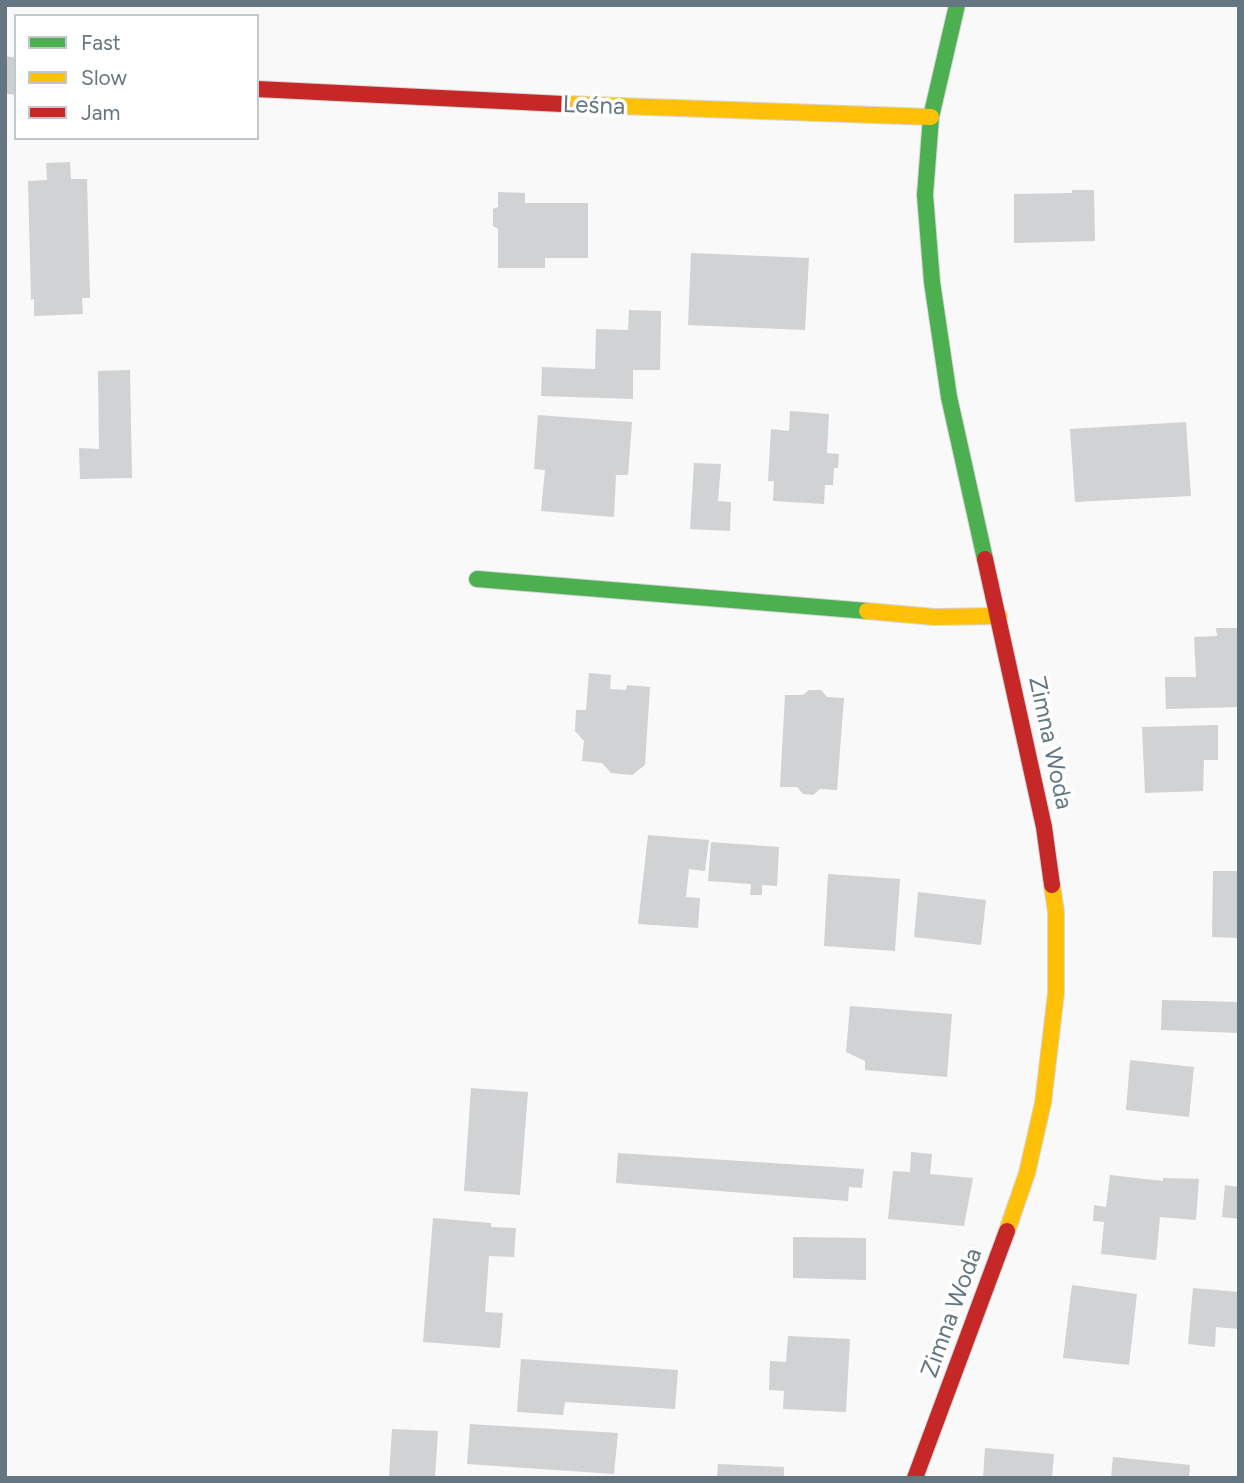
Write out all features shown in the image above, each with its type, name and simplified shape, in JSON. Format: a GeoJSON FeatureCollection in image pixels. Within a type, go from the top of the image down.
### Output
{"type":"FeatureCollection","features":[{"type":"Feature","properties":{"kind":"street","name":"Zimna Woda"},"geometry":{"type":"LineString","coordinates":[[915,1478],[1027,1172],[1043,1103],[1056,993],[1056,912],[1044,827],[949,397],[932,282],[925,195],[930,117],[957,5]]}},
{"type":"Feature","properties":{"kind":"street","name":"Leśna"},"geometry":{"type":"LineString","coordinates":[[259,89],[497,102],[930,117]]}},
{"type":"Feature","properties":{"kind":"street"},"geometry":{"type":"LineString","coordinates":[[477,579],[933,617],[999,616]]}},
{"type":"Feature","properties":{"kind":"building"},"geometry":{"type":"Polygon","coordinates":[[[70,162],[71,179],[87,179],[90,298],[82,298],[83,314],[34,316],[34,299],[31,300],[28,181],[47,180],[46,163],[70,162]]]}},
{"type":"Feature","properties":{"kind":"building"},"geometry":{"type":"Polygon","coordinates":[[[1072,190],[1094,190],[1095,241],[1014,243],[1014,194],[1072,193],[1072,190]]]}},
{"type":"Feature","properties":{"kind":"building"},"geometry":{"type":"Polygon","coordinates":[[[498,192],[525,193],[525,203],[588,203],[588,258],[545,258],[545,268],[498,268],[498,229],[493,226],[493,209],[498,207],[498,192]]]}},
{"type":"Feature","properties":{"kind":"building"},"geometry":{"type":"Polygon","coordinates":[[[691,253],[809,258],[805,330],[688,325],[691,253]]]}},
{"type":"Feature","properties":{"kind":"building"},"geometry":{"type":"Polygon","coordinates":[[[629,310],[661,311],[660,370],[633,370],[633,399],[541,396],[542,367],[595,369],[596,329],[628,330],[629,310]]]}},
{"type":"Feature","properties":{"kind":"building"},"geometry":{"type":"Polygon","coordinates":[[[130,370],[132,478],[80,479],[79,448],[99,449],[98,371],[130,370]]]}},
{"type":"Feature","properties":{"kind":"building"},"geometry":{"type":"Polygon","coordinates":[[[790,411],[829,414],[827,453],[839,454],[838,468],[834,468],[833,485],[825,485],[824,504],[773,501],[774,481],[768,481],[771,429],[789,431],[790,411]]]}},
{"type":"Feature","properties":{"kind":"building"},"geometry":{"type":"Polygon","coordinates":[[[538,415],[632,422],[628,475],[616,475],[614,517],[541,511],[545,470],[534,469],[538,415]]]}},
{"type":"Feature","properties":{"kind":"building"},"geometry":{"type":"Polygon","coordinates":[[[1186,422],[1191,496],[1075,502],[1070,429],[1186,422]]]}},
{"type":"Feature","properties":{"kind":"building"},"geometry":{"type":"Polygon","coordinates":[[[694,463],[721,464],[718,501],[731,502],[730,531],[690,529],[694,463]]]}},
{"type":"Feature","properties":{"kind":"building"},"geometry":{"type":"Polygon","coordinates":[[[1216,628],[1239,628],[1239,707],[1166,709],[1165,677],[1196,677],[1194,637],[1217,636],[1216,628]]]}},
{"type":"Feature","properties":{"kind":"building"},"geometry":{"type":"Polygon","coordinates":[[[589,673],[611,675],[610,689],[626,690],[627,685],[650,687],[645,765],[632,775],[611,773],[602,763],[582,761],[584,741],[575,731],[576,710],[586,710],[589,673]]]}},
{"type":"Feature","properties":{"kind":"building"},"geometry":{"type":"Polygon","coordinates":[[[809,690],[821,690],[827,697],[844,698],[837,790],[820,789],[813,795],[803,794],[797,787],[780,787],[785,695],[803,695],[809,690]]]}},
{"type":"Feature","properties":{"kind":"building"},"geometry":{"type":"Polygon","coordinates":[[[1218,725],[1218,760],[1204,760],[1203,791],[1145,793],[1142,727],[1218,725]]]}},
{"type":"Feature","properties":{"kind":"building"},"geometry":{"type":"Polygon","coordinates":[[[648,835],[709,840],[705,871],[689,869],[686,897],[700,898],[698,928],[638,924],[648,835]]]}},
{"type":"Feature","properties":{"kind":"building"},"geometry":{"type":"Polygon","coordinates":[[[711,842],[779,847],[777,886],[762,885],[762,895],[750,895],[751,884],[708,881],[711,842]]]}},
{"type":"Feature","properties":{"kind":"building"},"geometry":{"type":"Polygon","coordinates":[[[1213,871],[1239,871],[1239,938],[1212,937],[1213,871]]]}},
{"type":"Feature","properties":{"kind":"building"},"geometry":{"type":"Polygon","coordinates":[[[828,874],[900,879],[895,951],[824,946],[828,874]]]}},
{"type":"Feature","properties":{"kind":"building"},"geometry":{"type":"Polygon","coordinates":[[[918,892],[986,900],[981,945],[914,937],[918,892]]]}},
{"type":"Feature","properties":{"kind":"building"},"geometry":{"type":"Polygon","coordinates":[[[1162,1000],[1239,1002],[1239,1033],[1161,1030],[1162,1000]]]}},
{"type":"Feature","properties":{"kind":"building"},"geometry":{"type":"Polygon","coordinates":[[[850,1006],[952,1014],[947,1077],[865,1070],[865,1061],[846,1052],[850,1006]]]}},
{"type":"Feature","properties":{"kind":"building"},"geometry":{"type":"Polygon","coordinates":[[[1130,1060],[1194,1067],[1189,1117],[1126,1110],[1130,1060]]]}},
{"type":"Feature","properties":{"kind":"building"},"geometry":{"type":"Polygon","coordinates":[[[471,1088],[528,1092],[520,1195],[464,1191],[471,1088]]]}},
{"type":"Feature","properties":{"kind":"building"},"geometry":{"type":"Polygon","coordinates":[[[911,1152],[932,1154],[930,1174],[973,1178],[964,1226],[888,1219],[893,1171],[910,1172],[911,1152]]]}},
{"type":"Feature","properties":{"kind":"building"},"geometry":{"type":"Polygon","coordinates":[[[618,1153],[864,1169],[862,1188],[849,1187],[848,1201],[616,1183],[618,1153]]]}},
{"type":"Feature","properties":{"kind":"building"},"geometry":{"type":"Polygon","coordinates":[[[1110,1175],[1163,1181],[1163,1178],[1199,1179],[1196,1220],[1160,1217],[1156,1260],[1101,1254],[1104,1222],[1093,1221],[1094,1205],[1106,1207],[1110,1175]]]}},
{"type":"Feature","properties":{"kind":"building"},"geometry":{"type":"Polygon","coordinates":[[[1225,1185],[1239,1187],[1239,1219],[1222,1217],[1225,1185]]]}},
{"type":"Feature","properties":{"kind":"building"},"geometry":{"type":"Polygon","coordinates":[[[433,1218],[516,1228],[514,1257],[489,1256],[485,1312],[503,1313],[500,1348],[423,1342],[433,1218]]]}},
{"type":"Feature","properties":{"kind":"building"},"geometry":{"type":"Polygon","coordinates":[[[793,1237],[866,1238],[866,1280],[793,1278],[793,1237]]]}},
{"type":"Feature","properties":{"kind":"building"},"geometry":{"type":"Polygon","coordinates":[[[1072,1285],[1137,1294],[1129,1365],[1063,1358],[1072,1285]]]}},
{"type":"Feature","properties":{"kind":"building"},"geometry":{"type":"Polygon","coordinates":[[[1193,1288],[1239,1292],[1239,1329],[1216,1327],[1215,1347],[1188,1344],[1193,1288]]]}},
{"type":"Feature","properties":{"kind":"building"},"geometry":{"type":"Polygon","coordinates":[[[788,1336],[850,1339],[846,1412],[783,1409],[784,1391],[769,1390],[770,1361],[786,1362],[788,1336]]]}},
{"type":"Feature","properties":{"kind":"building"},"geometry":{"type":"Polygon","coordinates":[[[521,1359],[678,1370],[675,1409],[565,1402],[563,1415],[517,1412],[521,1359]]]}},
{"type":"Feature","properties":{"kind":"building"},"geometry":{"type":"Polygon","coordinates":[[[470,1424],[618,1433],[614,1474],[467,1464],[470,1424]]]}},
{"type":"Feature","properties":{"kind":"building"},"geometry":{"type":"Polygon","coordinates":[[[392,1429],[438,1431],[435,1478],[389,1478],[392,1429]]]}},
{"type":"Feature","properties":{"kind":"building"},"geometry":{"type":"Polygon","coordinates":[[[985,1448],[1054,1454],[1052,1478],[983,1478],[985,1448]]]}},
{"type":"Feature","properties":{"kind":"building"},"geometry":{"type":"Polygon","coordinates":[[[1113,1457],[1190,1465],[1189,1478],[1111,1478],[1113,1457]]]}},
{"type":"Feature","properties":{"kind":"building"},"geometry":{"type":"Polygon","coordinates":[[[718,1464],[784,1467],[784,1478],[717,1478],[718,1464]]]}},
{"type":"Feature","properties":{"kind":"traffic: fast"},"geometry":{"type":"LineString","coordinates":[[957,5],[931,117],[925,195],[932,282],[949,397],[985,559]]}},
{"type":"Feature","properties":{"kind":"traffic: fast"},"geometry":{"type":"LineString","coordinates":[[477,579],[867,611]]}},
{"type":"Feature","properties":{"kind":"traffic: slow"},"geometry":{"type":"LineString","coordinates":[[563,104],[931,117]]}},
{"type":"Feature","properties":{"kind":"traffic: slow"},"geometry":{"type":"LineString","coordinates":[[867,611],[934,617],[999,616]]}},
{"type":"Feature","properties":{"kind":"traffic: slow"},"geometry":{"type":"LineString","coordinates":[[1007,1231],[1027,1173],[1043,1103],[1056,993],[1056,912],[1052,885]]}},
{"type":"Feature","properties":{"kind":"traffic: jam"},"geometry":{"type":"LineString","coordinates":[[259,89],[563,104]]}},
{"type":"Feature","properties":{"kind":"traffic: jam"},"geometry":{"type":"LineString","coordinates":[[985,559],[1044,827],[1052,885]]}},
{"type":"Feature","properties":{"kind":"traffic: jam"},"geometry":{"type":"LineString","coordinates":[[915,1478],[1007,1231]]}}]}
